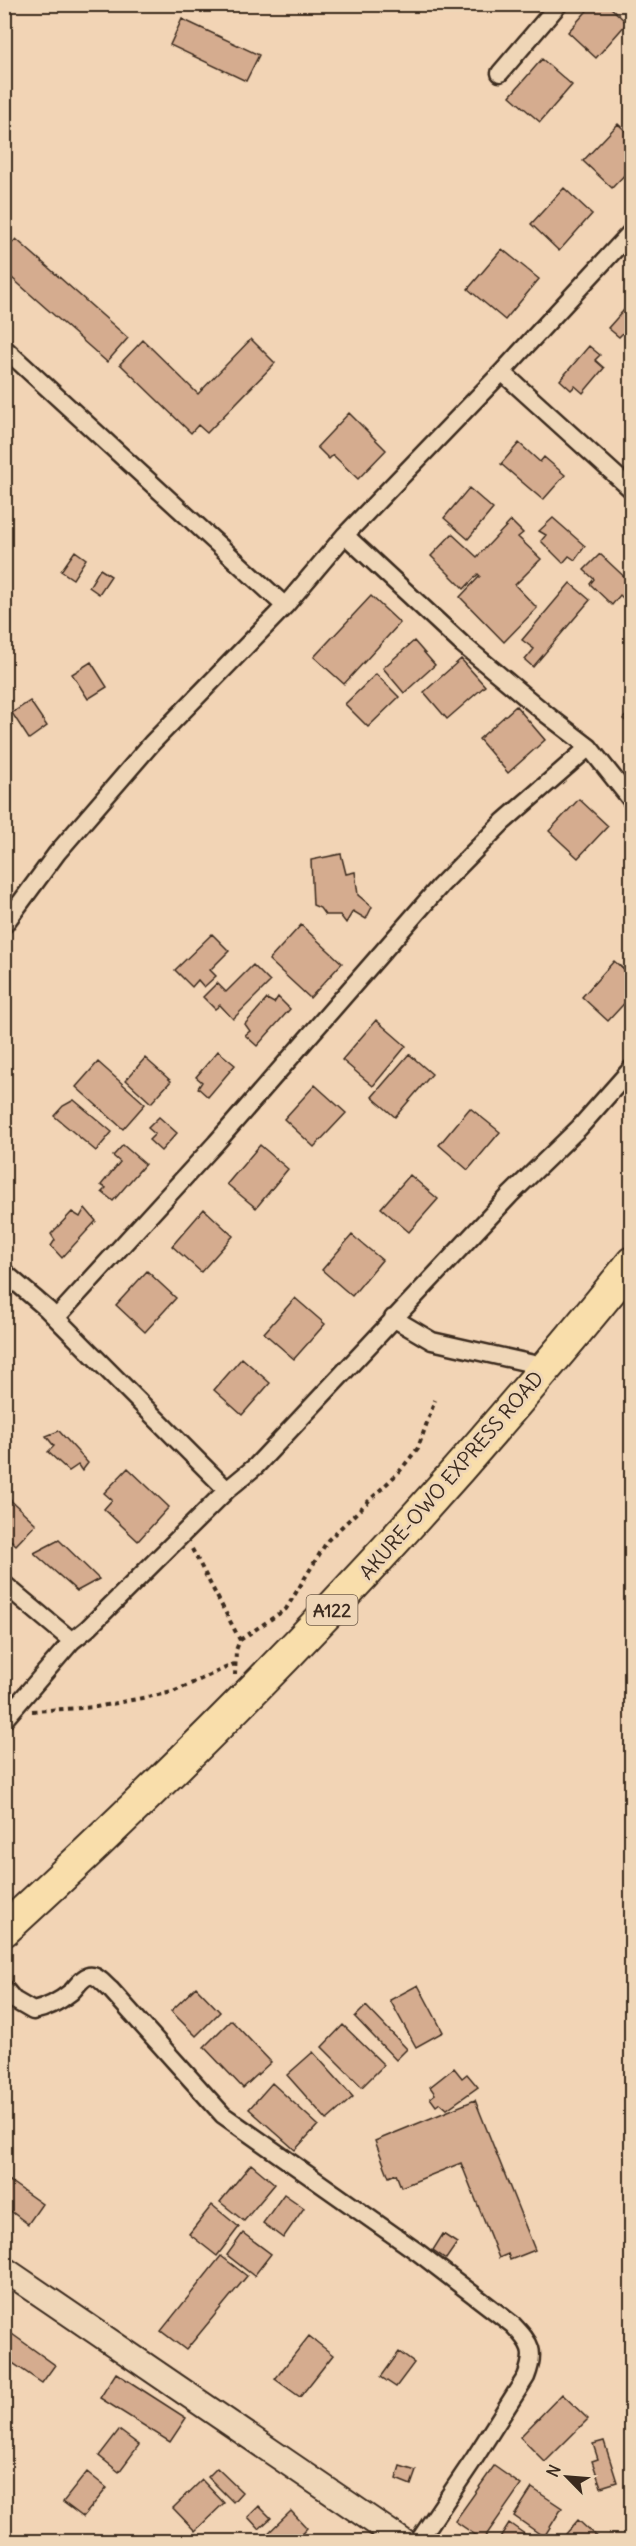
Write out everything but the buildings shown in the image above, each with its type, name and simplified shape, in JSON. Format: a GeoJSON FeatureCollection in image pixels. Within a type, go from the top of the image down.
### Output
{"type":"FeatureCollection","features":[{"type":"Feature","properties":{"kind":"highway","name":"AKURE-OWO EXPRESS ROAD"},"geometry":{"type":"LineString","coordinates":[[4,1930],[91,1851],[245,1701],[418,1517],[547,1367],[632,1263]]}},
{"type":"Feature","properties":{"kind":"main road"},"geometry":{"type":"LineString","coordinates":[[4,2270],[404,2541]]}},
{"type":"Feature","properties":{"kind":"street"},"geometry":{"type":"LineString","coordinates":[[500,73],[559,4]]}},
{"type":"Feature","properties":{"kind":"street"},"geometry":{"type":"LineString","coordinates":[[4,925],[57,853],[152,743],[285,606],[345,536],[502,372],[632,231]]}},
{"type":"Feature","properties":{"kind":"street"},"geometry":{"type":"LineString","coordinates":[[4,348],[285,606]]}},
{"type":"Feature","properties":{"kind":"street"},"geometry":{"type":"LineString","coordinates":[[502,372],[632,489]]}},
{"type":"Feature","properties":{"kind":"street"},"geometry":{"type":"LineString","coordinates":[[345,536],[462,644],[589,747],[632,801]]}},
{"type":"Feature","properties":{"kind":"street"},"geometry":{"type":"LineString","coordinates":[[56,1318],[231,1125],[440,886],[502,822],[589,747]]}},
{"type":"Feature","properties":{"kind":"street"},"geometry":{"type":"LineString","coordinates":[[8,1716],[72,1641],[227,1490],[256,1466],[510,1195],[579,1128],[632,1068]]}},
{"type":"Feature","properties":{"kind":"street"},"geometry":{"type":"LineString","coordinates":[[4,1272],[56,1318],[227,1490]]}},
{"type":"Feature","properties":{"kind":"street"},"geometry":{"type":"LineString","coordinates":[[393,1318],[432,1341],[547,1367]]}},
{"type":"Feature","properties":{"kind":"street"},"geometry":{"type":"LineString","coordinates":[[4,1584],[72,1641]]}},
{"type":"Feature","properties":{"kind":"street"},"geometry":{"type":"LineString","coordinates":[[4,1988],[14,2000],[33,2011],[46,2008],[71,1992],[85,1977],[91,1975],[96,1977],[118,1998],[223,2115],[419,2253],[513,2325],[525,2338],[532,2350],[526,2377],[418,2541]]}},
{"type":"Feature","properties":{"kind":"path"},"geometry":{"type":"LineString","coordinates":[[245,1701],[234,1674],[236,1650],[240,1640],[285,1609],[328,1540],[399,1472],[418,1448],[435,1400]]}},
{"type":"Feature","properties":{"kind":"path"},"geometry":{"type":"LineString","coordinates":[[184,1533],[240,1640]]}},
{"type":"Feature","properties":{"kind":"path"},"geometry":{"type":"LineString","coordinates":[[8,1716],[96,1707],[173,1692],[234,1664]]}}]}
